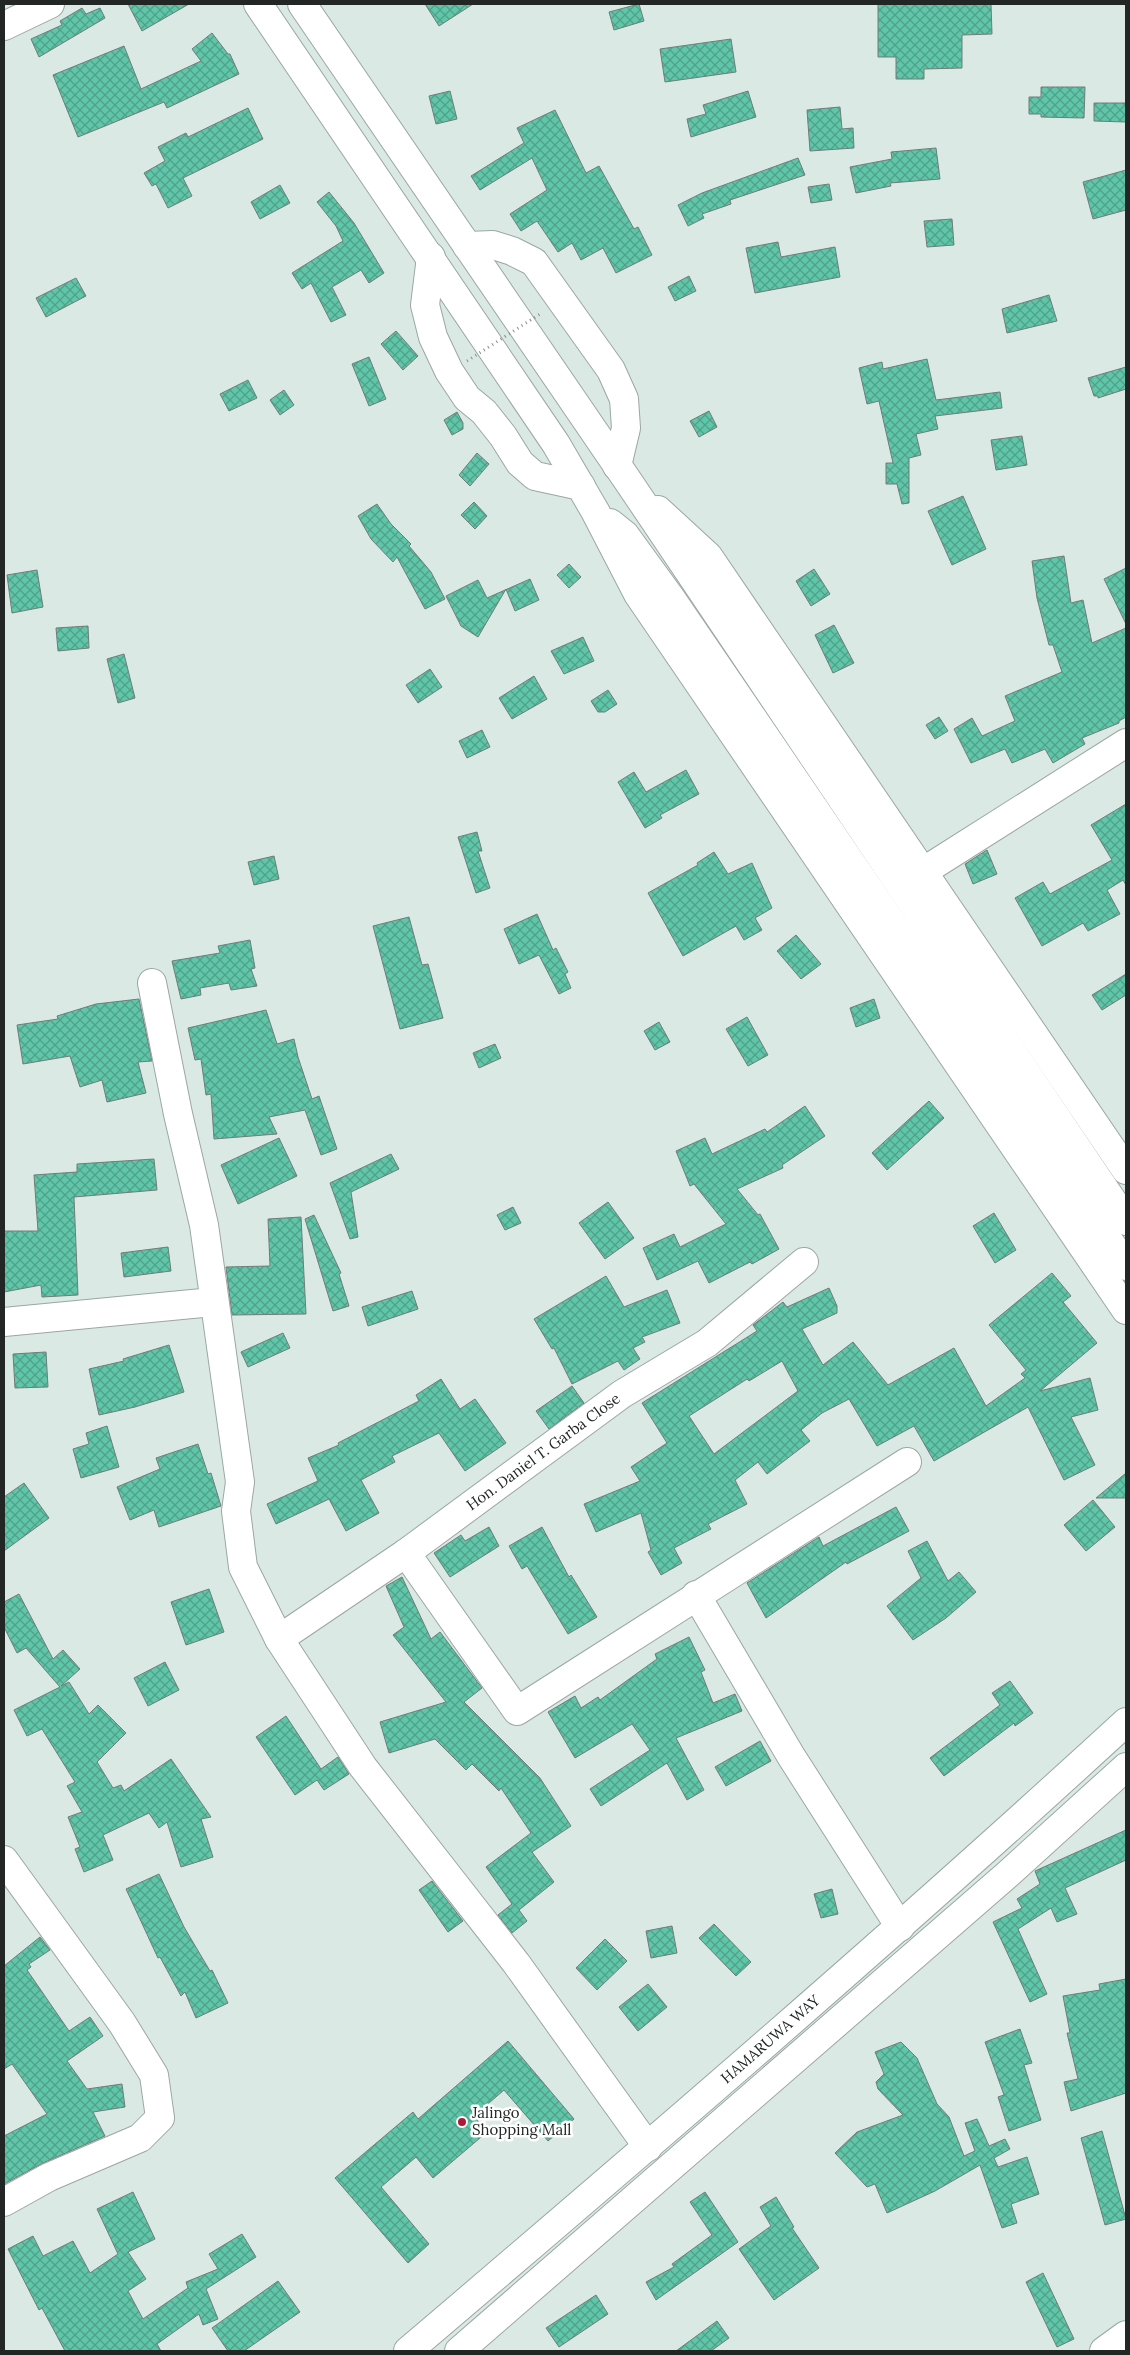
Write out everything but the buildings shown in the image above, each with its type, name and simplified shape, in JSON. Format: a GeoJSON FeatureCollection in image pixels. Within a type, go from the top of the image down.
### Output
{"type":"FeatureCollection","features":[{"type":"Feature","properties":{"kind":"main road"},"geometry":{"type":"LineString","coordinates":[[4,26],[50,4]]}},
{"type":"Feature","properties":{"kind":"main road"},"geometry":{"type":"LineString","coordinates":[[258,4],[551,436],[595,511],[638,594],[1126,1310]]}},
{"type":"Feature","properties":{"kind":"main road"},"geometry":{"type":"LineString","coordinates":[[302,4],[623,475],[1126,1221]]}},
{"type":"Feature","properties":{"kind":"main road"},"geometry":{"type":"LineString","coordinates":[[467,246],[493,245],[512,251],[534,262],[611,370],[624,399],[626,428],[623,475]]}},
{"type":"Feature","properties":{"kind":"main road"},"geometry":{"type":"LineString","coordinates":[[431,257],[426,305],[433,337],[449,371],[467,398],[484,412],[503,436],[520,463],[535,476],[581,486]]}},
{"type":"Feature","properties":{"kind":"main road"},"geometry":{"type":"LineString","coordinates":[[623,475],[708,556],[1126,1170]]}},
{"type":"Feature","properties":{"kind":"main road"},"geometry":{"type":"LineString","coordinates":[[595,511],[625,534],[644,558],[1126,1266]]}},
{"type":"Feature","properties":{"kind":"main road"},"geometry":{"type":"LineString","coordinates":[[924,871],[1126,743]]}},
{"type":"Feature","properties":{"kind":"main road"},"geometry":{"type":"LineString","coordinates":[[152,983],[178,1114],[204,1225],[213,1302],[240,1482],[236,1511],[243,1567],[280,1639],[363,1767],[516,1963],[648,2147]]}},
{"type":"Feature","properties":{"kind":"main road","name":"Hon. Daniel T. Garba Close"},"geometry":{"type":"LineString","coordinates":[[280,1639],[406,1553],[622,1394],[707,1343],[804,1262]]}},
{"type":"Feature","properties":{"kind":"main road"},"geometry":{"type":"LineString","coordinates":[[4,1322],[213,1302]]}},
{"type":"Feature","properties":{"kind":"main road"},"geometry":{"type":"LineString","coordinates":[[406,1553],[517,1711],[907,1462]]}},
{"type":"Feature","properties":{"kind":"main road"},"geometry":{"type":"LineString","coordinates":[[696,1595],[791,1756],[900,1927]]}},
{"type":"Feature","properties":{"kind":"main road","name":"HAMARUWA WAY"},"geometry":{"type":"LineString","coordinates":[[408,2351],[648,2147],[900,1927],[1126,1722]]}},
{"type":"Feature","properties":{"kind":"main road"},"geometry":{"type":"LineString","coordinates":[[459,2351],[1008,1874],[1126,1767]]}},
{"type":"Feature","properties":{"kind":"main road"},"geometry":{"type":"LineString","coordinates":[[4,1860],[122,2023],[154,2075],[160,2118],[140,2138],[49,2177],[4,2202]]}},
{"type":"Feature","properties":{"kind":"main road"},"geometry":{"type":"LineString","coordinates":[[1104,2351],[1126,2335]]}},
{"type":"Feature","properties":{"kind":"path"},"geometry":{"type":"LineString","coordinates":[[468,361],[540,314]]}},
{"type":"Feature","properties":{"kind":"place","name":"Jalingo Shopping Mall"},"geometry":{"type":"Point","coordinates":[462,2122]}}]}
